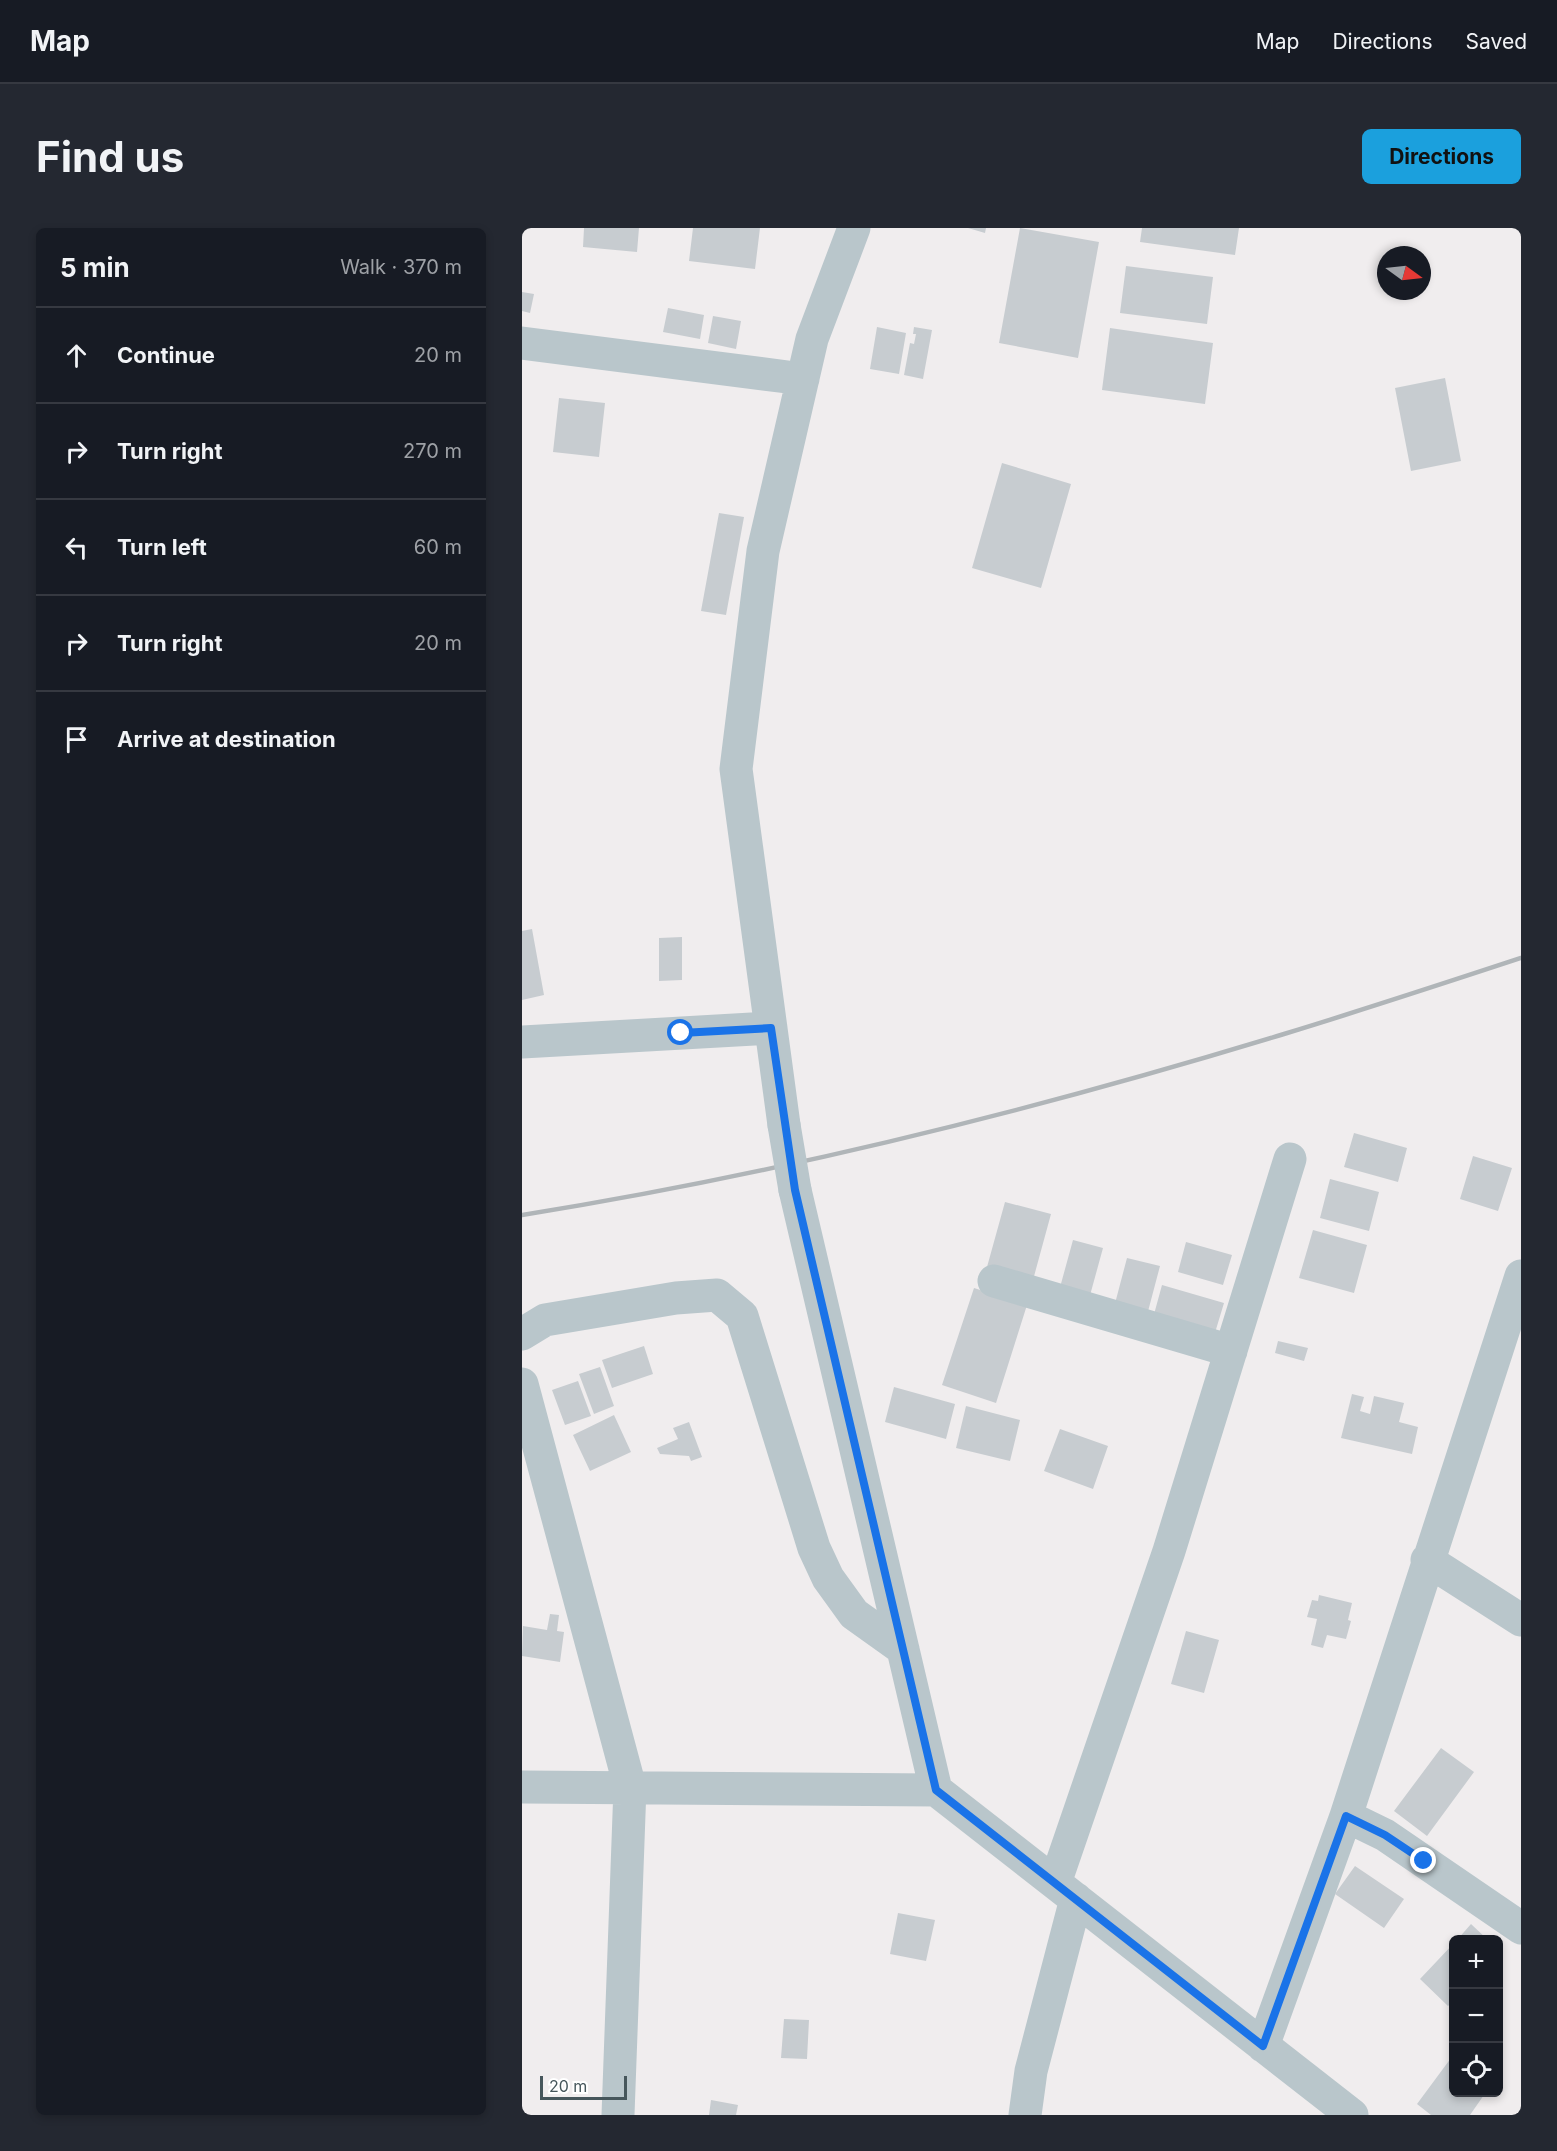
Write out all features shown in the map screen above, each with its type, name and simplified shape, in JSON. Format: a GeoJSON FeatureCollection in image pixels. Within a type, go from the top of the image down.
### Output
{"type":"FeatureCollection","features":[{"type":"Feature","properties":{"kind":"street"},"geometry":{"type":"LineString","coordinates":[[854,228],[812,339],[763,551],[736,769],[784,1125],[795,1190],[936,1790]]}},
{"type":"Feature","properties":{"kind":"street"},"geometry":{"type":"LineString","coordinates":[[522,343],[803,378]]}},
{"type":"Feature","properties":{"kind":"street"},"geometry":{"type":"LineString","coordinates":[[522,1042],[771,1028]]}},
{"type":"Feature","properties":{"kind":"street"},"geometry":{"type":"LineString","coordinates":[[1025,2115],[1065,1891],[1290,1159]]}},
{"type":"Feature","properties":{"kind":"street"},"geometry":{"type":"LineString","coordinates":[[1263,2046],[1346,1816],[1427,1560],[1521,1276]]}},
{"type":"Feature","properties":{"kind":"street"},"geometry":{"type":"LineString","coordinates":[[994,1281],[1231,1351]]}},
{"type":"Feature","properties":{"kind":"street"},"geometry":{"type":"LineString","coordinates":[[522,1334],[545,1320],[676,1298],[717,1295],[742,1316],[814,1548],[828,1578],[854,1614],[903,1649]]}},
{"type":"Feature","properties":{"kind":"street"},"geometry":{"type":"LineString","coordinates":[[522,1384],[630,1787],[618,2115]]}},
{"type":"Feature","properties":{"kind":"street"},"geometry":{"type":"LineString","coordinates":[[1427,1560],[1521,1620]]}},
{"type":"Feature","properties":{"kind":"street"},"geometry":{"type":"LineString","coordinates":[[522,1787],[936,1790],[1352,2115]]}},
{"type":"Feature","properties":{"kind":"street"},"geometry":{"type":"LineString","coordinates":[[1346,1816],[1385,1835],[1521,1928]]}},
{"type":"Feature","properties":{"kind":"building"},"geometry":{"type":"Polygon","coordinates":[[[584,228],[639,228],[637,252],[583,247],[584,228]]]}},
{"type":"Feature","properties":{"kind":"building"},"geometry":{"type":"Polygon","coordinates":[[[693,228],[760,228],[755,269],[689,261],[693,228]]]}},
{"type":"Feature","properties":{"kind":"building"},"geometry":{"type":"Polygon","coordinates":[[[968,228],[986,228],[985,233],[968,228]]]}},
{"type":"Feature","properties":{"kind":"building"},"geometry":{"type":"Polygon","coordinates":[[[1020,228],[1099,242],[1078,358],[999,343],[1020,228]]]}},
{"type":"Feature","properties":{"kind":"building"},"geometry":{"type":"Polygon","coordinates":[[[1142,228],[1239,228],[1235,255],[1140,242],[1142,228]]]}},
{"type":"Feature","properties":{"kind":"building"},"geometry":{"type":"Polygon","coordinates":[[[1126,266],[1213,277],[1207,324],[1120,313],[1126,266]]]}},
{"type":"Feature","properties":{"kind":"building"},"geometry":{"type":"Polygon","coordinates":[[[522,292],[534,294],[530,313],[522,311],[522,292]]]}},
{"type":"Feature","properties":{"kind":"building"},"geometry":{"type":"Polygon","coordinates":[[[668,308],[704,315],[700,339],[663,332],[668,308]]]}},
{"type":"Feature","properties":{"kind":"building"},"geometry":{"type":"Polygon","coordinates":[[[713,316],[741,321],[736,349],[708,343],[713,316]]]}},
{"type":"Feature","properties":{"kind":"building"},"geometry":{"type":"Polygon","coordinates":[[[877,327],[906,333],[899,374],[870,369],[877,327]]]}},
{"type":"Feature","properties":{"kind":"building"},"geometry":{"type":"Polygon","coordinates":[[[914,327],[932,330],[923,379],[904,375],[910,343],[914,344],[916,334],[913,334],[914,327]]]}},
{"type":"Feature","properties":{"kind":"building"},"geometry":{"type":"Polygon","coordinates":[[[1110,328],[1213,343],[1205,404],[1102,390],[1110,328]]]}},
{"type":"Feature","properties":{"kind":"building"},"geometry":{"type":"Polygon","coordinates":[[[1445,378],[1461,461],[1411,471],[1395,388],[1445,378]]]}},
{"type":"Feature","properties":{"kind":"building"},"geometry":{"type":"Polygon","coordinates":[[[559,398],[605,403],[599,457],[553,452],[559,398]]]}},
{"type":"Feature","properties":{"kind":"building"},"geometry":{"type":"Polygon","coordinates":[[[1002,463],[1071,484],[1041,588],[972,568],[1002,463]]]}},
{"type":"Feature","properties":{"kind":"building"},"geometry":{"type":"Polygon","coordinates":[[[719,513],[744,517],[726,615],[701,611],[719,513]]]}},
{"type":"Feature","properties":{"kind":"building"},"geometry":{"type":"Polygon","coordinates":[[[532,929],[544,995],[522,1000],[522,931],[532,929]]]}},
{"type":"Feature","properties":{"kind":"building"},"geometry":{"type":"Polygon","coordinates":[[[682,937],[682,980],[659,981],[659,938],[682,937]]]}},
{"type":"Feature","properties":{"kind":"building"},"geometry":{"type":"Polygon","coordinates":[[[1354,1133],[1407,1148],[1398,1182],[1344,1167],[1354,1133]]]}},
{"type":"Feature","properties":{"kind":"building"},"geometry":{"type":"Polygon","coordinates":[[[1473,1156],[1512,1168],[1498,1211],[1460,1199],[1473,1156]]]}},
{"type":"Feature","properties":{"kind":"building"},"geometry":{"type":"Polygon","coordinates":[[[1330,1179],[1379,1192],[1369,1231],[1320,1218],[1330,1179]]]}},
{"type":"Feature","properties":{"kind":"building"},"geometry":{"type":"Polygon","coordinates":[[[1005,1202],[1051,1214],[1033,1280],[987,1267],[1005,1202]]]}},
{"type":"Feature","properties":{"kind":"building"},"geometry":{"type":"Polygon","coordinates":[[[1313,1230],[1367,1245],[1354,1293],[1299,1278],[1313,1230]]]}},
{"type":"Feature","properties":{"kind":"building"},"geometry":{"type":"Polygon","coordinates":[[[1073,1240],[1103,1248],[1089,1299],[1059,1291],[1073,1240]]]}},
{"type":"Feature","properties":{"kind":"building"},"geometry":{"type":"Polygon","coordinates":[[[1186,1242],[1232,1255],[1223,1285],[1178,1272],[1186,1242]]]}},
{"type":"Feature","properties":{"kind":"building"},"geometry":{"type":"Polygon","coordinates":[[[1127,1258],[1160,1266],[1146,1319],[1113,1311],[1127,1258]]]}},
{"type":"Feature","properties":{"kind":"building"},"geometry":{"type":"Polygon","coordinates":[[[1162,1285],[1224,1303],[1214,1336],[1153,1318],[1162,1285]]]}},
{"type":"Feature","properties":{"kind":"building"},"geometry":{"type":"Polygon","coordinates":[[[974,1288],[1027,1305],[996,1403],[942,1385],[974,1288]]]}},
{"type":"Feature","properties":{"kind":"building"},"geometry":{"type":"Polygon","coordinates":[[[1278,1341],[1308,1348],[1304,1361],[1275,1353],[1278,1341]]]}},
{"type":"Feature","properties":{"kind":"building"},"geometry":{"type":"Polygon","coordinates":[[[644,1346],[653,1374],[612,1388],[602,1360],[644,1346]]]}},
{"type":"Feature","properties":{"kind":"building"},"geometry":{"type":"Polygon","coordinates":[[[600,1367],[614,1406],[594,1414],[579,1374],[600,1367]]]}},
{"type":"Feature","properties":{"kind":"building"},"geometry":{"type":"Polygon","coordinates":[[[578,1381],[591,1416],[565,1425],[552,1390],[578,1381]]]}},
{"type":"Feature","properties":{"kind":"building"},"geometry":{"type":"Polygon","coordinates":[[[894,1387],[955,1404],[946,1439],[885,1422],[894,1387]]]}},
{"type":"Feature","properties":{"kind":"building"},"geometry":{"type":"Polygon","coordinates":[[[1352,1394],[1364,1397],[1360,1411],[1370,1414],[1374,1396],[1404,1403],[1399,1422],[1418,1427],[1412,1454],[1341,1438],[1352,1394]]]}},
{"type":"Feature","properties":{"kind":"building"},"geometry":{"type":"Polygon","coordinates":[[[966,1406],[1020,1420],[1010,1461],[956,1448],[966,1406]]]}},
{"type":"Feature","properties":{"kind":"building"},"geometry":{"type":"Polygon","coordinates":[[[614,1415],[631,1452],[590,1471],[573,1435],[614,1415]]]}},
{"type":"Feature","properties":{"kind":"building"},"geometry":{"type":"Polygon","coordinates":[[[689,1422],[702,1457],[691,1461],[689,1456],[660,1454],[657,1448],[678,1439],[673,1428],[689,1422]]]}},
{"type":"Feature","properties":{"kind":"building"},"geometry":{"type":"Polygon","coordinates":[[[1060,1429],[1108,1446],[1093,1489],[1044,1471],[1060,1429]]]}},
{"type":"Feature","properties":{"kind":"building"},"geometry":{"type":"Polygon","coordinates":[[[1319,1595],[1352,1603],[1348,1620],[1351,1621],[1346,1639],[1327,1635],[1323,1648],[1311,1645],[1317,1619],[1307,1617],[1312,1600],[1318,1601],[1319,1595]]]}},
{"type":"Feature","properties":{"kind":"building"},"geometry":{"type":"Polygon","coordinates":[[[550,1614],[559,1615],[557,1631],[564,1632],[560,1662],[522,1656],[523,1626],[547,1630],[550,1614]]]}},
{"type":"Feature","properties":{"kind":"building"},"geometry":{"type":"Polygon","coordinates":[[[1186,1631],[1219,1640],[1204,1693],[1171,1684],[1186,1631]]]}},
{"type":"Feature","properties":{"kind":"building"},"geometry":{"type":"Polygon","coordinates":[[[1441,1748],[1474,1772],[1427,1836],[1394,1811],[1441,1748]]]}},
{"type":"Feature","properties":{"kind":"building"},"geometry":{"type":"Polygon","coordinates":[[[1355,1866],[1404,1899],[1384,1928],[1335,1894],[1355,1866]]]}},
{"type":"Feature","properties":{"kind":"building"},"geometry":{"type":"Polygon","coordinates":[[[898,1913],[935,1920],[926,1961],[890,1954],[898,1913]]]}},
{"type":"Feature","properties":{"kind":"building"},"geometry":{"type":"Polygon","coordinates":[[[1471,1924],[1483,1935],[1461,1935],[1471,1924]]]}},
{"type":"Feature","properties":{"kind":"building"},"geometry":{"type":"Polygon","coordinates":[[[1449,1948],[1449,2005],[1420,1979],[1449,1948]]]}},
{"type":"Feature","properties":{"kind":"building"},"geometry":{"type":"Polygon","coordinates":[[[784,2019],[809,2020],[807,2059],[781,2058],[784,2019]]]}},
{"type":"Feature","properties":{"kind":"building"},"geometry":{"type":"Polygon","coordinates":[[[1449,2061],[1449,2097],[1483,2097],[1470,2115],[1431,2115],[1417,2104],[1449,2061]]]}},
{"type":"Feature","properties":{"kind":"building"},"geometry":{"type":"Polygon","coordinates":[[[711,2100],[738,2105],[736,2115],[709,2115],[711,2100]]]}},
{"type":"Feature","properties":{"kind":"railway"},"geometry":{"type":"LineString","coordinates":[[522,1215],[618,1199],[810,1160],[1001,1114],[1284,1034],[1521,958]]}},
{"type":"Feature","properties":{"kind":"route"},"geometry":{"type":"LineString","coordinates":[[681,1033],[771,1028],[795,1190],[936,1790],[1263,2046],[1346,1816],[1385,1835],[1424,1861]]}}]}
